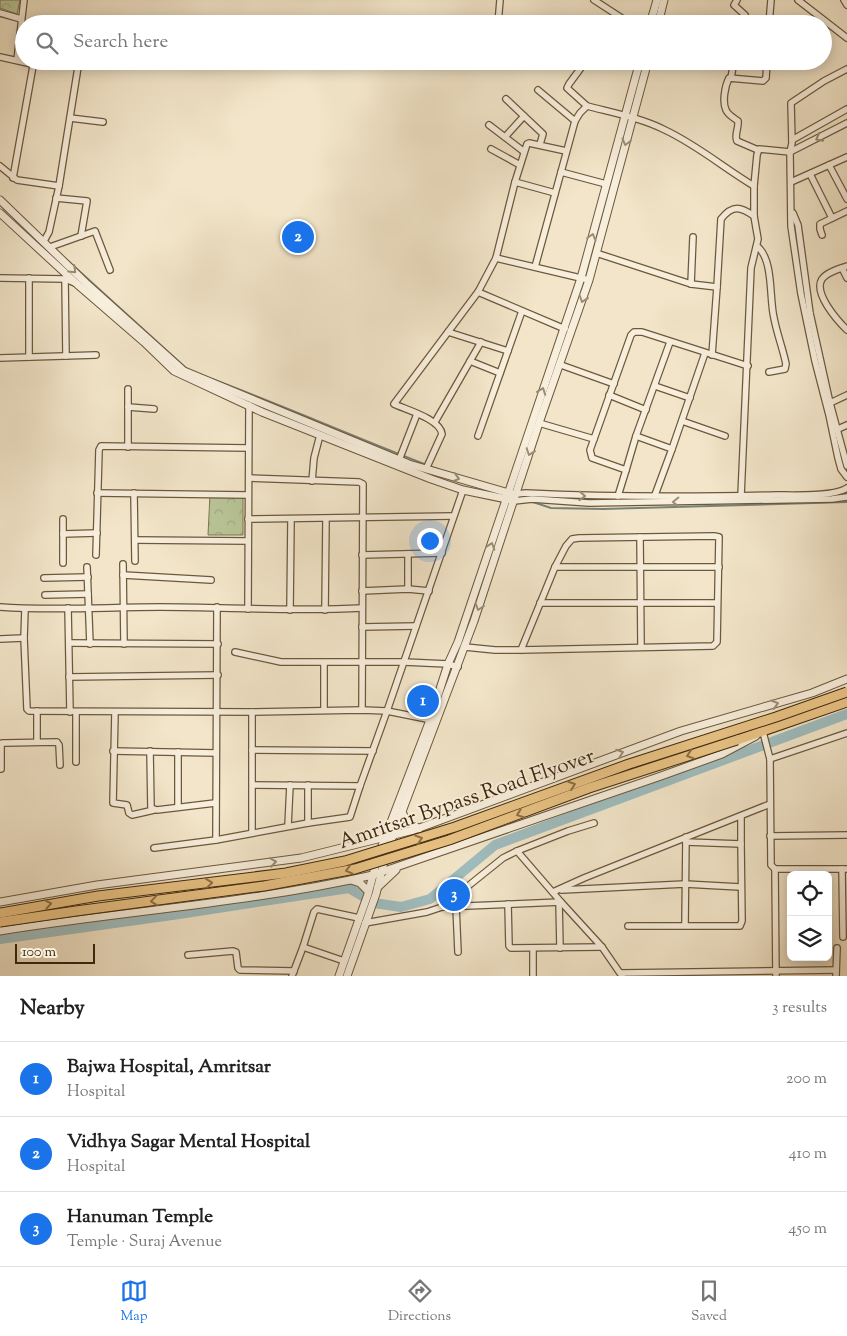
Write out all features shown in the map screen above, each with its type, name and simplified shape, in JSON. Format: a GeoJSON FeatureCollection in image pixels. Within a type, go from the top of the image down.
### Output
{"type":"FeatureCollection","features":[{"type":"Feature","properties":{"kind":"highway","name":"Amritsar Bypass Road Flyover"},"geometry":{"type":"LineString","coordinates":[[0,913],[107,895],[286,874],[345,861],[447,830],[629,764],[847,692]]}},
{"type":"Feature","properties":{"kind":"highway","name":"Amritsar Bypass Road Flyover"},"geometry":{"type":"LineString","coordinates":[[0,922],[264,886],[355,869],[449,840],[589,788],[763,732],[847,702]]}},
{"type":"Feature","properties":{"kind":"street"},"geometry":{"type":"LineString","coordinates":[[22,15],[24,0]]}},
{"type":"Feature","properties":{"kind":"street"},"geometry":{"type":"LineString","coordinates":[[499,15],[500,0]]}},
{"type":"Feature","properties":{"kind":"street"},"geometry":{"type":"LineString","coordinates":[[594,0],[617,15]]}},
{"type":"Feature","properties":{"kind":"street"},"geometry":{"type":"LineString","coordinates":[[737,0],[734,5],[744,15]]}},
{"type":"Feature","properties":{"kind":"street"},"geometry":{"type":"LineString","coordinates":[[770,15],[771,0]]}},
{"type":"Feature","properties":{"kind":"street"},"geometry":{"type":"LineString","coordinates":[[798,0],[817,15]]}},
{"type":"Feature","properties":{"kind":"street"},"geometry":{"type":"LineString","coordinates":[[844,0],[847,6]]}},
{"type":"Feature","properties":{"kind":"street"},"geometry":{"type":"LineString","coordinates":[[654,15],[659,1]]}},
{"type":"Feature","properties":{"kind":"street"},"geometry":{"type":"LineString","coordinates":[[658,15],[659,1]]}},
{"type":"Feature","properties":{"kind":"street"},"geometry":{"type":"LineString","coordinates":[[0,13],[15,17]]}},
{"type":"Feature","properties":{"kind":"street"},"geometry":{"type":"LineString","coordinates":[[832,26],[847,38]]}},
{"type":"Feature","properties":{"kind":"street"},"geometry":{"type":"LineString","coordinates":[[0,57],[15,60]]}},
{"type":"Feature","properties":{"kind":"street"},"geometry":{"type":"LineString","coordinates":[[847,69],[791,102],[792,140],[790,152],[791,226],[807,327],[838,458],[841,469],[847,477]]}},
{"type":"Feature","properties":{"kind":"street"},"geometry":{"type":"LineString","coordinates":[[13,178],[32,70]]}},
{"type":"Feature","properties":{"kind":"street"},"geometry":{"type":"LineString","coordinates":[[44,241],[49,234],[59,186],[78,70]]}},
{"type":"Feature","properties":{"kind":"street"},"geometry":{"type":"LineString","coordinates":[[579,70],[567,88],[587,106],[650,123],[677,136],[754,186]]}},
{"type":"Feature","properties":{"kind":"street"},"geometry":{"type":"LineString","coordinates":[[339,976],[381,872],[434,721],[448,664],[458,642],[561,365],[590,280],[629,117],[638,70]]}},
{"type":"Feature","properties":{"kind":"street"},"geometry":{"type":"LineString","coordinates":[[372,892],[373,875],[385,837],[465,647],[511,497],[532,420],[565,329],[581,278],[606,184],[645,70]]}},
{"type":"Feature","properties":{"kind":"street"},"geometry":{"type":"LineString","coordinates":[[732,70],[731,78],[727,82],[724,104],[729,115],[738,121],[739,127],[736,139],[739,143],[758,150],[790,152],[847,123]]}},
{"type":"Feature","properties":{"kind":"street"},"geometry":{"type":"LineString","coordinates":[[731,78],[763,81],[766,78],[766,70]]}},
{"type":"Feature","properties":{"kind":"street"},"geometry":{"type":"LineString","coordinates":[[538,90],[575,121]]}},
{"type":"Feature","properties":{"kind":"street"},"geometry":{"type":"LineString","coordinates":[[506,100],[543,134],[540,144]]}},
{"type":"Feature","properties":{"kind":"street"},"geometry":{"type":"LineString","coordinates":[[535,267],[575,121],[587,106]]}},
{"type":"Feature","properties":{"kind":"street"},"geometry":{"type":"LineString","coordinates":[[792,140],[847,110]]}},
{"type":"Feature","properties":{"kind":"street"},"geometry":{"type":"LineString","coordinates":[[505,137],[524,116]]}},
{"type":"Feature","properties":{"kind":"street"},"geometry":{"type":"LineString","coordinates":[[70,118],[103,122]]}},
{"type":"Feature","properties":{"kind":"street"},"geometry":{"type":"LineString","coordinates":[[489,125],[523,152]]}},
{"type":"Feature","properties":{"kind":"street"},"geometry":{"type":"LineString","coordinates":[[426,469],[442,434],[441,430],[435,422],[394,404],[478,292],[496,258],[523,152],[528,143],[566,151]]}},
{"type":"Feature","properties":{"kind":"street"},"geometry":{"type":"LineString","coordinates":[[491,148],[520,165]]}},
{"type":"Feature","properties":{"kind":"street"},"geometry":{"type":"LineString","coordinates":[[741,496],[751,268],[758,235],[754,216],[754,186],[758,150]]}},
{"type":"Feature","properties":{"kind":"street"},"geometry":{"type":"LineString","coordinates":[[791,182],[847,156]]}},
{"type":"Feature","properties":{"kind":"street"},"geometry":{"type":"LineString","coordinates":[[829,165],[847,199]]}},
{"type":"Feature","properties":{"kind":"street"},"geometry":{"type":"LineString","coordinates":[[0,166],[13,178],[59,186]]}},
{"type":"Feature","properties":{"kind":"street"},"geometry":{"type":"LineString","coordinates":[[560,172],[606,184]]}},
{"type":"Feature","properties":{"kind":"street"},"geometry":{"type":"LineString","coordinates":[[810,174],[832,218]]}},
{"type":"Feature","properties":{"kind":"street"},"geometry":{"type":"LineString","coordinates":[[515,182],[555,193]]}},
{"type":"Feature","properties":{"kind":"street"},"geometry":{"type":"LineString","coordinates":[[56,198],[87,201],[81,236]]}},
{"type":"Feature","properties":{"kind":"street"},"geometry":{"type":"LineString","coordinates":[[0,200],[86,283],[184,371],[399,460],[511,497],[526,493],[618,496],[816,494],[841,492],[847,488]]}},
{"type":"Feature","properties":{"kind":"street"},"geometry":{"type":"LineString","coordinates":[[712,355],[721,219],[739,207],[754,216]]}},
{"type":"Feature","properties":{"kind":"street"},"geometry":{"type":"LineString","coordinates":[[792,211],[798,226],[810,313],[830,403],[847,466]]}},
{"type":"Feature","properties":{"kind":"street"},"geometry":{"type":"LineString","coordinates":[[822,235],[820,224],[847,211]]}},
{"type":"Feature","properties":{"kind":"street"},"geometry":{"type":"LineString","coordinates":[[0,213],[174,371],[320,435],[463,490],[511,497],[589,503],[832,499],[847,497]]}},
{"type":"Feature","properties":{"kind":"street"},"geometry":{"type":"LineString","coordinates":[[50,247],[96,232],[110,270]]}},
{"type":"Feature","properties":{"kind":"street"},"geometry":{"type":"LineString","coordinates":[[691,284],[693,237]]}},
{"type":"Feature","properties":{"kind":"street"},"geometry":{"type":"LineString","coordinates":[[757,246],[764,256],[767,266],[772,312],[786,364],[785,369],[769,372]]}},
{"type":"Feature","properties":{"kind":"street"},"geometry":{"type":"LineString","coordinates":[[596,254],[691,284],[717,287]]}},
{"type":"Feature","properties":{"kind":"street"},"geometry":{"type":"LineString","coordinates":[[496,258],[590,280]]}},
{"type":"Feature","properties":{"kind":"street"},"geometry":{"type":"LineString","coordinates":[[847,278],[845,267],[825,276],[822,279],[820,288],[822,296],[834,316],[847,330]]}},
{"type":"Feature","properties":{"kind":"street"},"geometry":{"type":"LineString","coordinates":[[0,278],[65,279],[77,284]]}},
{"type":"Feature","properties":{"kind":"street"},"geometry":{"type":"LineString","coordinates":[[29,278],[29,357]]}},
{"type":"Feature","properties":{"kind":"street"},"geometry":{"type":"LineString","coordinates":[[65,279],[66,356]]}},
{"type":"Feature","properties":{"kind":"street"},"geometry":{"type":"LineString","coordinates":[[478,292],[565,329]]}},
{"type":"Feature","properties":{"kind":"street"},"geometry":{"type":"LineString","coordinates":[[478,436],[522,312]]}},
{"type":"Feature","properties":{"kind":"street"},"geometry":{"type":"LineString","coordinates":[[448,332],[508,351]]}},
{"type":"Feature","properties":{"kind":"street"},"geometry":{"type":"LineString","coordinates":[[626,470],[592,458],[590,450],[632,333],[642,332],[748,366]]}},
{"type":"Feature","properties":{"kind":"street"},"geometry":{"type":"LineString","coordinates":[[435,422],[480,342]]}},
{"type":"Feature","properties":{"kind":"street"},"geometry":{"type":"LineString","coordinates":[[618,496],[636,436],[670,342]]}},
{"type":"Feature","properties":{"kind":"street"},"geometry":{"type":"LineString","coordinates":[[655,495],[705,353]]}},
{"type":"Feature","properties":{"kind":"street"},"geometry":{"type":"LineString","coordinates":[[0,358],[96,355]]}},
{"type":"Feature","properties":{"kind":"street"},"geometry":{"type":"LineString","coordinates":[[470,361],[500,373]]}},
{"type":"Feature","properties":{"kind":"street"},"geometry":{"type":"LineString","coordinates":[[561,365],[614,384]]}},
{"type":"Feature","properties":{"kind":"street"},"geometry":{"type":"LineString","coordinates":[[655,386],[690,398]]}},
{"type":"Feature","properties":{"kind":"street"},"geometry":{"type":"LineString","coordinates":[[128,389],[128,447]]}},
{"type":"Feature","properties":{"kind":"street"},"geometry":{"type":"LineString","coordinates":[[609,395],[646,410]]}},
{"type":"Feature","properties":{"kind":"street"},"geometry":{"type":"LineString","coordinates":[[830,403],[847,395]]}},
{"type":"Feature","properties":{"kind":"street"},"geometry":{"type":"LineString","coordinates":[[248,405],[248,609]]}},
{"type":"Feature","properties":{"kind":"street"},"geometry":{"type":"LineString","coordinates":[[128,407],[154,408]]}},
{"type":"Feature","properties":{"kind":"street"},"geometry":{"type":"LineString","coordinates":[[399,460],[417,414]]}},
{"type":"Feature","properties":{"kind":"street"},"geometry":{"type":"LineString","coordinates":[[682,421],[725,436]]}},
{"type":"Feature","properties":{"kind":"street"},"geometry":{"type":"LineString","coordinates":[[539,423],[594,439]]}},
{"type":"Feature","properties":{"kind":"street"},"geometry":{"type":"LineString","coordinates":[[838,430],[847,425]]}},
{"type":"Feature","properties":{"kind":"street"},"geometry":{"type":"LineString","coordinates":[[312,481],[314,458],[320,435]]}},
{"type":"Feature","properties":{"kind":"street"},"geometry":{"type":"LineString","coordinates":[[636,436],[672,449]]}},
{"type":"Feature","properties":{"kind":"street"},"geometry":{"type":"LineString","coordinates":[[96,555],[99,448],[105,445],[128,447],[248,448]]}},
{"type":"Feature","properties":{"kind":"street"},"geometry":{"type":"LineString","coordinates":[[249,478],[361,482],[363,486],[362,710]]}},
{"type":"Feature","properties":{"kind":"street"},"geometry":{"type":"LineString","coordinates":[[154,848],[216,840],[288,826],[350,817],[463,490]]}},
{"type":"Feature","properties":{"kind":"street"},"geometry":{"type":"LineString","coordinates":[[97,493],[247,495]]}},
{"type":"Feature","properties":{"kind":"street"},"geometry":{"type":"LineString","coordinates":[[134,493],[135,561]]}},
{"type":"Feature","properties":{"kind":"street"},"geometry":{"type":"LineString","coordinates":[[248,519],[291,520],[453,516]]}},
{"type":"Feature","properties":{"kind":"street"},"geometry":{"type":"LineString","coordinates":[[63,519],[63,563]]}},
{"type":"Feature","properties":{"kind":"street"},"geometry":{"type":"LineString","coordinates":[[325,610],[326,519]]}},
{"type":"Feature","properties":{"kind":"street"},"geometry":{"type":"LineString","coordinates":[[290,610],[291,520]]}},
{"type":"Feature","properties":{"kind":"street"},"geometry":{"type":"LineString","coordinates":[[62,534],[97,533]]}},
{"type":"Feature","properties":{"kind":"street"},"geometry":{"type":"LineString","coordinates":[[465,647],[522,650],[713,646],[717,642],[720,540],[716,536],[579,538],[572,540],[566,546],[556,567],[522,650]]}},
{"type":"Feature","properties":{"kind":"street"},"geometry":{"type":"LineString","coordinates":[[640,537],[641,647]]}},
{"type":"Feature","properties":{"kind":"street"},"geometry":{"type":"LineString","coordinates":[[135,540],[248,541]]}},
{"type":"Feature","properties":{"kind":"street"},"geometry":{"type":"LineString","coordinates":[[362,555],[442,553]]}},
{"type":"Feature","properties":{"kind":"street"},"geometry":{"type":"LineString","coordinates":[[408,554],[408,589]]}},
{"type":"Feature","properties":{"kind":"street"},"geometry":{"type":"LineString","coordinates":[[123,564],[124,644]]}},
{"type":"Feature","properties":{"kind":"street"},"geometry":{"type":"LineString","coordinates":[[88,567],[90,644]]}},
{"type":"Feature","properties":{"kind":"street"},"geometry":{"type":"LineString","coordinates":[[556,567],[719,567]]}},
{"type":"Feature","properties":{"kind":"street"},"geometry":{"type":"LineString","coordinates":[[124,575],[211,580]]}},
{"type":"Feature","properties":{"kind":"street"},"geometry":{"type":"LineString","coordinates":[[44,578],[88,577]]}},
{"type":"Feature","properties":{"kind":"street"},"geometry":{"type":"LineString","coordinates":[[362,591],[408,589],[429,591]]}},
{"type":"Feature","properties":{"kind":"street"},"geometry":{"type":"LineString","coordinates":[[44,595],[88,594]]}},
{"type":"Feature","properties":{"kind":"street"},"geometry":{"type":"LineString","coordinates":[[540,603],[718,603]]}},
{"type":"Feature","properties":{"kind":"street"},"geometry":{"type":"LineString","coordinates":[[0,606],[25,609],[218,607],[325,610],[362,608]]}},
{"type":"Feature","properties":{"kind":"street"},"geometry":{"type":"LineString","coordinates":[[216,840],[218,607]]}},
{"type":"Feature","properties":{"kind":"street"},"geometry":{"type":"LineString","coordinates":[[68,608],[69,677],[76,762]]}},
{"type":"Feature","properties":{"kind":"street"},"geometry":{"type":"LineString","coordinates":[[25,609],[24,638],[27,709],[30,711],[252,712],[362,710],[387,712],[434,721]]}},
{"type":"Feature","properties":{"kind":"street"},"geometry":{"type":"LineString","coordinates":[[362,627],[416,626]]}},
{"type":"Feature","properties":{"kind":"street"},"geometry":{"type":"LineString","coordinates":[[0,639],[24,638]]}},
{"type":"Feature","properties":{"kind":"street"},"geometry":{"type":"LineString","coordinates":[[69,643],[218,644]]}},
{"type":"Feature","properties":{"kind":"street"},"geometry":{"type":"LineString","coordinates":[[235,652],[281,662],[404,662],[448,664],[458,667]]}},
{"type":"Feature","properties":{"kind":"street"},"geometry":{"type":"LineString","coordinates":[[324,663],[324,710]]}},
{"type":"Feature","properties":{"kind":"street"},"geometry":{"type":"LineString","coordinates":[[69,677],[218,675]]}},
{"type":"Feature","properties":{"kind":"street"},"geometry":{"type":"LineString","coordinates":[[0,902],[97,885],[301,858],[393,836],[419,829],[681,731],[812,693],[847,679]]}},
{"type":"Feature","properties":{"kind":"street"},"geometry":{"type":"LineString","coordinates":[[37,711],[37,742]]}},
{"type":"Feature","properties":{"kind":"street"},"geometry":{"type":"LineString","coordinates":[[114,712],[113,804],[127,804],[132,815],[154,810],[216,803]]}},
{"type":"Feature","properties":{"kind":"street"},"geometry":{"type":"LineString","coordinates":[[252,712],[252,833]]}},
{"type":"Feature","properties":{"kind":"street"},"geometry":{"type":"LineString","coordinates":[[0,931],[77,919],[226,901],[373,875],[722,754],[763,732],[769,756],[770,862],[775,869],[790,871]]}},
{"type":"Feature","properties":{"kind":"street"},"geometry":{"type":"LineString","coordinates":[[769,756],[847,733]]}},
{"type":"Feature","properties":{"kind":"street"},"geometry":{"type":"LineString","coordinates":[[1,769],[2,743],[58,742],[60,765]]}},
{"type":"Feature","properties":{"kind":"street"},"geometry":{"type":"LineString","coordinates":[[252,750],[373,751]]}},
{"type":"Feature","properties":{"kind":"street"},"geometry":{"type":"LineString","coordinates":[[113,751],[216,753]]}},
{"type":"Feature","properties":{"kind":"street"},"geometry":{"type":"LineString","coordinates":[[150,751],[150,806],[154,810]]}},
{"type":"Feature","properties":{"kind":"street"},"geometry":{"type":"LineString","coordinates":[[178,752],[178,807]]}},
{"type":"Feature","properties":{"kind":"street"},"geometry":{"type":"LineString","coordinates":[[253,785],[360,786]]}},
{"type":"Feature","properties":{"kind":"street"},"geometry":{"type":"LineString","coordinates":[[288,826],[290,785]]}},
{"type":"Feature","properties":{"kind":"street"},"geometry":{"type":"LineString","coordinates":[[308,785],[308,823]]}},
{"type":"Feature","properties":{"kind":"street"},"geometry":{"type":"LineString","coordinates":[[553,892],[770,804]]}},
{"type":"Feature","properties":{"kind":"street"},"geometry":{"type":"LineString","coordinates":[[402,812],[406,820],[419,829]]}},
{"type":"Feature","properties":{"kind":"street"},"geometry":{"type":"LineString","coordinates":[[628,926],[740,926],[742,921],[740,816]]}},
{"type":"Feature","properties":{"kind":"street"},"geometry":{"type":"LineString","coordinates":[[442,907],[503,858],[568,831],[594,823]]}},
{"type":"Feature","properties":{"kind":"street"},"geometry":{"type":"LineString","coordinates":[[770,836],[847,834]]}},
{"type":"Feature","properties":{"kind":"street"},"geometry":{"type":"LineString","coordinates":[[686,839],[741,844]]}},
{"type":"Feature","properties":{"kind":"street"},"geometry":{"type":"LineString","coordinates":[[685,925],[686,839]]}},
{"type":"Feature","properties":{"kind":"street"},"geometry":{"type":"LineString","coordinates":[[517,851],[560,902],[602,947],[621,975],[836,973],[837,948]]}},
{"type":"Feature","properties":{"kind":"street"},"geometry":{"type":"LineString","coordinates":[[372,892],[405,864]]}},
{"type":"Feature","properties":{"kind":"street"},"geometry":{"type":"LineString","coordinates":[[775,869],[776,973]]}},
{"type":"Feature","properties":{"kind":"street"},"geometry":{"type":"LineString","coordinates":[[813,871],[844,869],[844,937]]}},
{"type":"Feature","properties":{"kind":"street"},"geometry":{"type":"LineString","coordinates":[[350,880],[360,883],[372,892]]}},
{"type":"Feature","properties":{"kind":"street"},"geometry":{"type":"LineString","coordinates":[[560,890],[685,884],[740,886]]}},
{"type":"Feature","properties":{"kind":"street"},"geometry":{"type":"LineString","coordinates":[[188,955],[233,951],[236,953],[239,969],[293,974],[314,912],[317,910],[363,917],[426,912],[442,907],[560,902]]}},
{"type":"Feature","properties":{"kind":"street"},"geometry":{"type":"LineString","coordinates":[[560,902],[560,948]]}},
{"type":"Feature","properties":{"kind":"street"},"geometry":{"type":"LineString","coordinates":[[508,904],[509,946],[512,948],[602,947]]}},
{"type":"Feature","properties":{"kind":"street"},"geometry":{"type":"LineString","coordinates":[[456,906],[458,952]]}},
{"type":"Feature","properties":{"kind":"street"},"geometry":{"type":"LineString","coordinates":[[347,976],[363,917]]}},
{"type":"Feature","properties":{"kind":"street"},"geometry":{"type":"LineString","coordinates":[[302,947],[344,961]]}},
{"type":"Feature","properties":{"kind":"street"},"geometry":{"type":"LineString","coordinates":[[533,948],[533,976]]}},
{"type":"Feature","properties":{"kind":"green space"},"geometry":{"type":"Polygon","coordinates":[[[0,0],[20,0],[17,14],[0,8],[0,0]]]}},
{"type":"Feature","properties":{"kind":"green space"},"geometry":{"type":"Polygon","coordinates":[[[210,494],[243,494],[243,535],[208,535],[210,494]]]}},
{"type":"Feature","properties":{"kind":"waterway"},"geometry":{"type":"LineString","coordinates":[[67,260],[187,369]]}},
{"type":"Feature","properties":{"kind":"waterway"},"geometry":{"type":"LineString","coordinates":[[212,379],[440,470]]}},
{"type":"Feature","properties":{"kind":"waterway"},"geometry":{"type":"LineString","coordinates":[[530,501],[551,508],[603,509],[847,502]]}},
{"type":"Feature","properties":{"kind":"waterway"},"geometry":{"type":"LineString","coordinates":[[0,939],[349,888],[374,903],[401,907],[430,899],[495,845],[847,714]]}},
{"type":"Feature","properties":{"kind":"place","name":"Vidhya Sagar Mental Hospital"},"geometry":{"type":"Point","coordinates":[298,237]}},
{"type":"Feature","properties":{"kind":"place","name":"Bajwa Hospital, Amritsar"},"geometry":{"type":"Point","coordinates":[423,701]}},
{"type":"Feature","properties":{"kind":"place","name":"Hanuman Temple"},"geometry":{"type":"Point","coordinates":[454,895]}}]}
